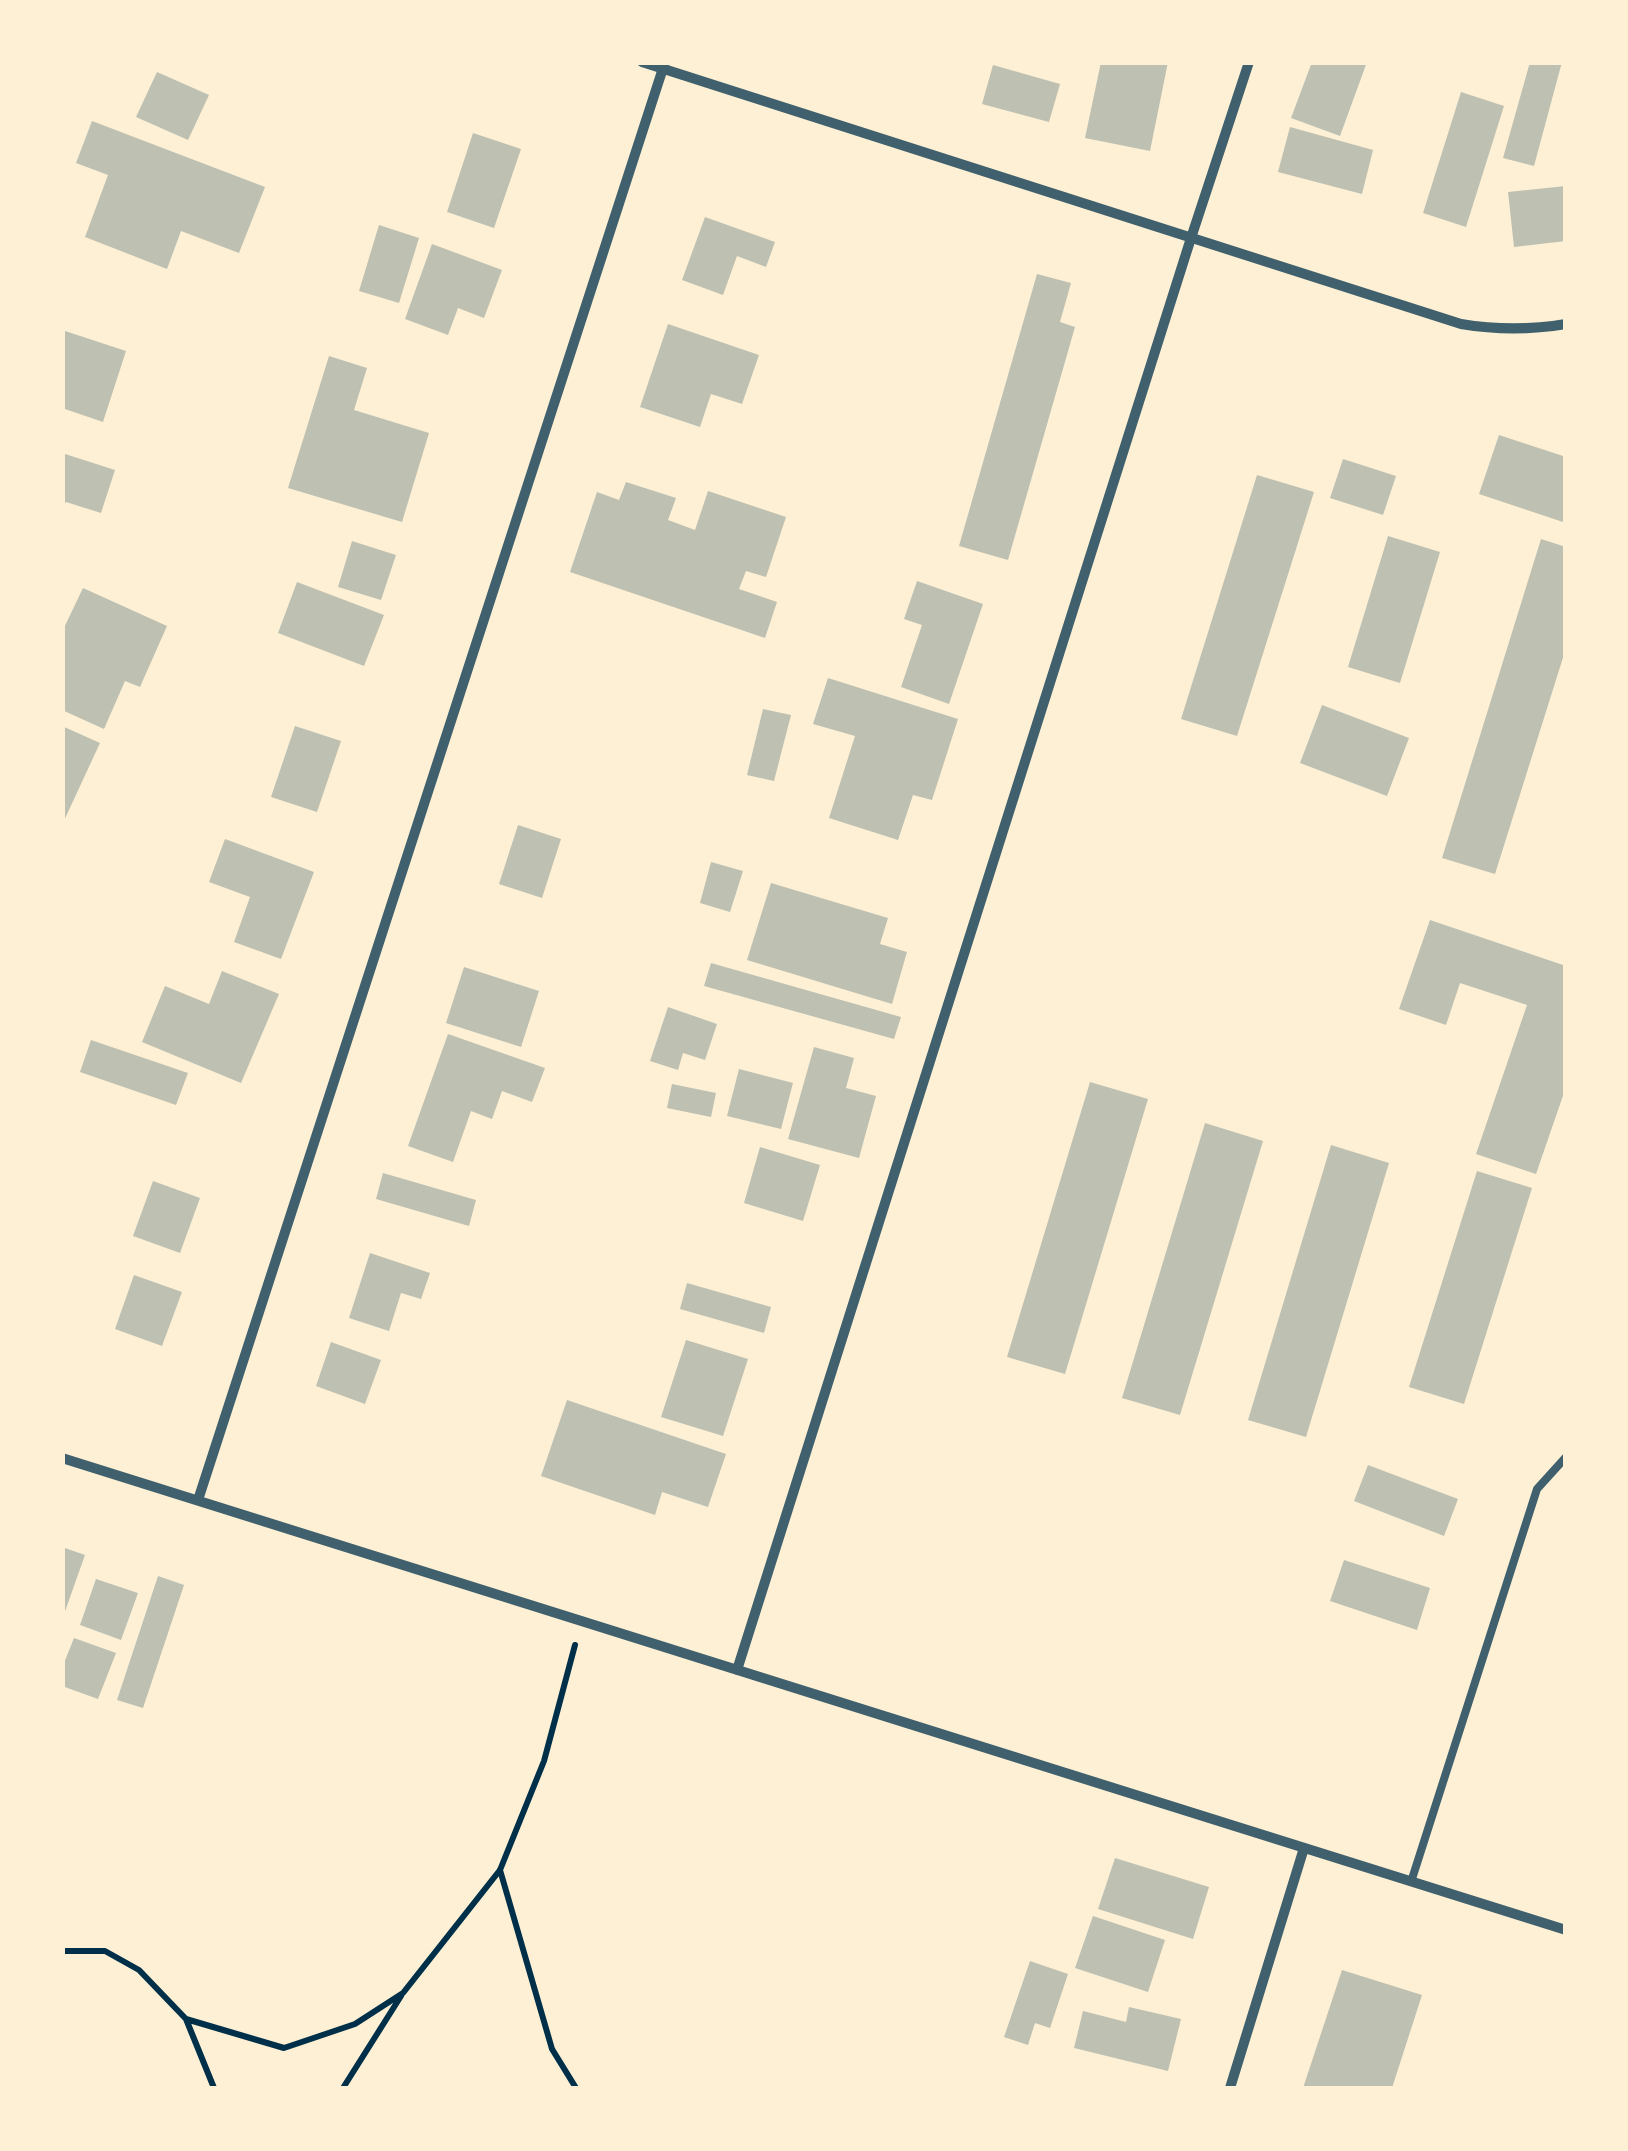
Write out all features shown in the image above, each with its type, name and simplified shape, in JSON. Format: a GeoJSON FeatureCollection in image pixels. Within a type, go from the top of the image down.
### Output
{"type":"FeatureCollection","features":[{"type":"Feature","properties":{"kind":"street"},"geometry":{"type":"LineString","coordinates":[[642,62],[1461,324],[1497,330],[1566,324]]}},
{"type":"Feature","properties":{"kind":"street"},"geometry":{"type":"LineString","coordinates":[[737,1670],[1248,62]]}},
{"type":"Feature","properties":{"kind":"street"},"geometry":{"type":"LineString","coordinates":[[198,1500],[664,66]]}},
{"type":"Feature","properties":{"kind":"street"},"geometry":{"type":"LineString","coordinates":[[62,1458],[1566,1930]]}},
{"type":"Feature","properties":{"kind":"street"},"geometry":{"type":"LineString","coordinates":[[1230,2088],[1304,1848]]}},
{"type":"Feature","properties":{"kind":"lane"},"geometry":{"type":"LineString","coordinates":[[1411,1882],[1537,1489],[1566,1457]]}},
{"type":"Feature","properties":{"kind":"path"},"geometry":{"type":"LineString","coordinates":[[343,2088],[403,1993],[500,1870],[544,1761],[582,1621]]}},
{"type":"Feature","properties":{"kind":"path"},"geometry":{"type":"LineString","coordinates":[[500,1870],[552,2050],[576,2088]]}},
{"type":"Feature","properties":{"kind":"path"},"geometry":{"type":"LineString","coordinates":[[62,1951],[105,1952],[139,1970],[186,2018],[214,2088]]}},
{"type":"Feature","properties":{"kind":"path"},"geometry":{"type":"LineString","coordinates":[[186,2018],[284,2048],[355,2024],[403,1993]]}},
{"type":"Feature","properties":{"kind":"building"},"geometry":{"type":"Polygon","coordinates":[[[1101,62],[1168,62],[1150,151],[1085,138],[1101,62]]]}},
{"type":"Feature","properties":{"kind":"building"},"geometry":{"type":"Polygon","coordinates":[[[1312,62],[1367,62],[1340,136],[1291,118],[1312,62]]]}},
{"type":"Feature","properties":{"kind":"building"},"geometry":{"type":"Polygon","coordinates":[[[1530,62],[1562,62],[1534,166],[1503,158],[1530,62]]]}},
{"type":"Feature","properties":{"kind":"building"},"geometry":{"type":"Polygon","coordinates":[[[993,65],[1060,84],[1049,122],[982,104],[993,65]]]}},
{"type":"Feature","properties":{"kind":"building"},"geometry":{"type":"Polygon","coordinates":[[[157,72],[209,95],[188,140],[136,117],[157,72]]]}},
{"type":"Feature","properties":{"kind":"building"},"geometry":{"type":"Polygon","coordinates":[[[1461,92],[1504,106],[1466,227],[1423,213],[1461,92]]]}},
{"type":"Feature","properties":{"kind":"building"},"geometry":{"type":"Polygon","coordinates":[[[92,121],[265,187],[239,253],[181,231],[167,269],[85,237],[108,175],[76,163],[92,121]]]}},
{"type":"Feature","properties":{"kind":"building"},"geometry":{"type":"Polygon","coordinates":[[[1290,127],[1373,150],[1362,194],[1278,172],[1290,127]]]}},
{"type":"Feature","properties":{"kind":"building"},"geometry":{"type":"Polygon","coordinates":[[[473,133],[521,149],[494,228],[447,212],[473,133]]]}},
{"type":"Feature","properties":{"kind":"building"},"geometry":{"type":"Polygon","coordinates":[[[1566,186],[1566,241],[1514,247],[1508,192],[1566,186]]]}},
{"type":"Feature","properties":{"kind":"building"},"geometry":{"type":"Polygon","coordinates":[[[705,217],[775,242],[766,267],[737,256],[723,295],[682,280],[705,217]]]}},
{"type":"Feature","properties":{"kind":"building"},"geometry":{"type":"Polygon","coordinates":[[[379,225],[419,238],[399,303],[359,291],[379,225]]]}},
{"type":"Feature","properties":{"kind":"building"},"geometry":{"type":"Polygon","coordinates":[[[432,244],[502,270],[484,318],[458,308],[448,335],[405,319],[432,244]]]}},
{"type":"Feature","properties":{"kind":"building"},"geometry":{"type":"Polygon","coordinates":[[[1037,274],[1071,283],[1060,322],[1075,327],[1008,560],[959,546],[1037,274]]]}},
{"type":"Feature","properties":{"kind":"building"},"geometry":{"type":"Polygon","coordinates":[[[668,324],[759,355],[742,404],[711,394],[700,427],[640,407],[668,324]]]}},
{"type":"Feature","properties":{"kind":"building"},"geometry":{"type":"Polygon","coordinates":[[[62,330],[126,351],[103,422],[62,408],[62,330]]]}},
{"type":"Feature","properties":{"kind":"building"},"geometry":{"type":"Polygon","coordinates":[[[329,356],[367,368],[354,410],[429,433],[402,522],[288,488],[329,356]]]}},
{"type":"Feature","properties":{"kind":"building"},"geometry":{"type":"Polygon","coordinates":[[[1499,435],[1566,457],[1566,523],[1479,494],[1499,435]]]}},
{"type":"Feature","properties":{"kind":"building"},"geometry":{"type":"Polygon","coordinates":[[[62,453],[115,470],[101,513],[66,502],[62,509],[62,453]]]}},
{"type":"Feature","properties":{"kind":"building"},"geometry":{"type":"Polygon","coordinates":[[[1343,459],[1396,476],[1383,515],[1330,498],[1343,459]]]}},
{"type":"Feature","properties":{"kind":"building"},"geometry":{"type":"Polygon","coordinates":[[[1257,475],[1314,492],[1237,736],[1181,719],[1257,475]]]}},
{"type":"Feature","properties":{"kind":"building"},"geometry":{"type":"Polygon","coordinates":[[[626,482],[676,498],[668,520],[695,530],[708,491],[786,517],[766,577],[746,571],[739,589],[777,602],[765,638],[570,572],[597,492],[619,500],[626,482]]]}},
{"type":"Feature","properties":{"kind":"building"},"geometry":{"type":"Polygon","coordinates":[[[1388,536],[1440,552],[1400,683],[1348,667],[1388,536]]]}},
{"type":"Feature","properties":{"kind":"building"},"geometry":{"type":"Polygon","coordinates":[[[1541,539],[1566,547],[1566,648],[1495,874],[1442,858],[1541,539]]]}},
{"type":"Feature","properties":{"kind":"building"},"geometry":{"type":"Polygon","coordinates":[[[352,541],[396,555],[381,600],[338,587],[352,541]]]}},
{"type":"Feature","properties":{"kind":"building"},"geometry":{"type":"Polygon","coordinates":[[[917,581],[983,604],[949,704],[901,687],[922,625],[904,619],[917,581]]]}},
{"type":"Feature","properties":{"kind":"building"},"geometry":{"type":"Polygon","coordinates":[[[297,582],[384,615],[364,666],[278,633],[297,582]]]}},
{"type":"Feature","properties":{"kind":"building"},"geometry":{"type":"Polygon","coordinates":[[[83,588],[167,626],[140,687],[125,681],[104,729],[62,710],[62,632],[83,588]]]}},
{"type":"Feature","properties":{"kind":"building"},"geometry":{"type":"Polygon","coordinates":[[[828,678],[958,719],[932,800],[913,795],[898,840],[829,818],[855,736],[813,724],[828,678]]]}},
{"type":"Feature","properties":{"kind":"building"},"geometry":{"type":"Polygon","coordinates":[[[1322,705],[1409,738],[1387,796],[1300,763],[1322,705]]]}},
{"type":"Feature","properties":{"kind":"building"},"geometry":{"type":"Polygon","coordinates":[[[763,709],[791,715],[774,781],[747,775],[763,709]]]}},
{"type":"Feature","properties":{"kind":"building"},"geometry":{"type":"Polygon","coordinates":[[[62,726],[100,743],[62,825],[62,726]]]}},
{"type":"Feature","properties":{"kind":"building"},"geometry":{"type":"Polygon","coordinates":[[[295,726],[341,741],[317,812],[271,797],[295,726]]]}},
{"type":"Feature","properties":{"kind":"building"},"geometry":{"type":"Polygon","coordinates":[[[518,825],[561,839],[542,898],[499,884],[518,825]]]}},
{"type":"Feature","properties":{"kind":"building"},"geometry":{"type":"Polygon","coordinates":[[[225,839],[314,872],[281,959],[234,942],[250,897],[209,882],[225,839]]]}},
{"type":"Feature","properties":{"kind":"building"},"geometry":{"type":"Polygon","coordinates":[[[711,862],[743,871],[730,912],[700,903],[711,862]]]}},
{"type":"Feature","properties":{"kind":"building"},"geometry":{"type":"Polygon","coordinates":[[[771,883],[888,918],[880,944],[907,952],[892,1004],[747,960],[771,883]]]}},
{"type":"Feature","properties":{"kind":"building"},"geometry":{"type":"Polygon","coordinates":[[[1430,920],[1566,966],[1566,1087],[1536,1174],[1476,1154],[1527,1005],[1460,983],[1446,1025],[1399,1009],[1430,920]]]}},
{"type":"Feature","properties":{"kind":"building"},"geometry":{"type":"Polygon","coordinates":[[[711,963],[901,1017],[894,1039],[704,986],[711,963]]]}},
{"type":"Feature","properties":{"kind":"building"},"geometry":{"type":"Polygon","coordinates":[[[464,967],[539,991],[521,1047],[446,1023],[464,967]]]}},
{"type":"Feature","properties":{"kind":"building"},"geometry":{"type":"Polygon","coordinates":[[[222,971],[279,994],[241,1083],[142,1042],[165,986],[209,1004],[222,971]]]}},
{"type":"Feature","properties":{"kind":"building"},"geometry":{"type":"Polygon","coordinates":[[[668,1007],[717,1024],[705,1060],[683,1053],[678,1070],[650,1061],[668,1007]]]}},
{"type":"Feature","properties":{"kind":"building"},"geometry":{"type":"Polygon","coordinates":[[[448,1034],[545,1068],[532,1102],[502,1091],[492,1119],[471,1111],[453,1162],[408,1146],[448,1034]]]}},
{"type":"Feature","properties":{"kind":"building"},"geometry":{"type":"Polygon","coordinates":[[[91,1040],[188,1073],[176,1105],[80,1072],[91,1040]]]}},
{"type":"Feature","properties":{"kind":"building"},"geometry":{"type":"Polygon","coordinates":[[[814,1047],[854,1058],[846,1088],[876,1096],[859,1158],[788,1139],[814,1047]]]}},
{"type":"Feature","properties":{"kind":"building"},"geometry":{"type":"Polygon","coordinates":[[[739,1069],[793,1083],[781,1129],[727,1116],[739,1069]]]}},
{"type":"Feature","properties":{"kind":"building"},"geometry":{"type":"Polygon","coordinates":[[[1090,1082],[1148,1099],[1065,1374],[1007,1357],[1090,1082]]]}},
{"type":"Feature","properties":{"kind":"building"},"geometry":{"type":"Polygon","coordinates":[[[672,1084],[716,1093],[711,1117],[667,1108],[672,1084]]]}},
{"type":"Feature","properties":{"kind":"building"},"geometry":{"type":"Polygon","coordinates":[[[1205,1123],[1263,1141],[1180,1415],[1122,1398],[1205,1123]]]}},
{"type":"Feature","properties":{"kind":"building"},"geometry":{"type":"Polygon","coordinates":[[[1331,1145],[1389,1163],[1306,1437],[1248,1420],[1331,1145]]]}},
{"type":"Feature","properties":{"kind":"building"},"geometry":{"type":"Polygon","coordinates":[[[760,1147],[820,1165],[803,1221],[744,1203],[760,1147]]]}},
{"type":"Feature","properties":{"kind":"building"},"geometry":{"type":"Polygon","coordinates":[[[1477,1171],[1532,1188],[1464,1404],[1409,1387],[1477,1171]]]}},
{"type":"Feature","properties":{"kind":"building"},"geometry":{"type":"Polygon","coordinates":[[[383,1173],[476,1200],[469,1226],[376,1199],[383,1173]]]}},
{"type":"Feature","properties":{"kind":"building"},"geometry":{"type":"Polygon","coordinates":[[[153,1181],[200,1198],[180,1253],[133,1236],[153,1181]]]}},
{"type":"Feature","properties":{"kind":"building"},"geometry":{"type":"Polygon","coordinates":[[[370,1253],[430,1273],[421,1299],[401,1293],[389,1331],[349,1318],[370,1253]]]}},
{"type":"Feature","properties":{"kind":"building"},"geometry":{"type":"Polygon","coordinates":[[[134,1275],[182,1292],[162,1346],[115,1329],[134,1275]]]}},
{"type":"Feature","properties":{"kind":"building"},"geometry":{"type":"Polygon","coordinates":[[[687,1283],[771,1307],[764,1333],[680,1309],[687,1283]]]}},
{"type":"Feature","properties":{"kind":"building"},"geometry":{"type":"Polygon","coordinates":[[[686,1340],[748,1359],[723,1436],[661,1417],[686,1340]]]}},
{"type":"Feature","properties":{"kind":"building"},"geometry":{"type":"Polygon","coordinates":[[[331,1342],[381,1360],[365,1404],[316,1386],[331,1342]]]}},
{"type":"Feature","properties":{"kind":"building"},"geometry":{"type":"Polygon","coordinates":[[[567,1400],[726,1454],[708,1507],[662,1492],[655,1515],[541,1476],[567,1400]]]}},
{"type":"Feature","properties":{"kind":"building"},"geometry":{"type":"Polygon","coordinates":[[[1368,1465],[1458,1499],[1444,1536],[1354,1501],[1368,1465]]]}},
{"type":"Feature","properties":{"kind":"building"},"geometry":{"type":"Polygon","coordinates":[[[62,1547],[85,1555],[63,1617],[62,1617],[62,1547]]]}},
{"type":"Feature","properties":{"kind":"building"},"geometry":{"type":"Polygon","coordinates":[[[1344,1560],[1430,1588],[1417,1630],[1330,1601],[1344,1560]]]}},
{"type":"Feature","properties":{"kind":"building"},"geometry":{"type":"Polygon","coordinates":[[[158,1576],[184,1585],[143,1708],[117,1700],[158,1576]]]}},
{"type":"Feature","properties":{"kind":"building"},"geometry":{"type":"Polygon","coordinates":[[[96,1579],[138,1593],[121,1640],[80,1625],[96,1579]]]}},
{"type":"Feature","properties":{"kind":"building"},"geometry":{"type":"Polygon","coordinates":[[[74,1638],[116,1653],[98,1699],[62,1686],[62,1668],[74,1638]]]}},
{"type":"Feature","properties":{"kind":"building"},"geometry":{"type":"Polygon","coordinates":[[[1115,1858],[1209,1887],[1193,1939],[1098,1909],[1115,1858]]]}},
{"type":"Feature","properties":{"kind":"building"},"geometry":{"type":"Polygon","coordinates":[[[1093,1916],[1165,1940],[1148,1992],[1075,1968],[1093,1916]]]}},
{"type":"Feature","properties":{"kind":"building"},"geometry":{"type":"Polygon","coordinates":[[[1030,1961],[1068,1974],[1050,2028],[1035,2023],[1028,2045],[1004,2037],[1030,1961]]]}},
{"type":"Feature","properties":{"kind":"building"},"geometry":{"type":"Polygon","coordinates":[[[1342,1970],[1422,1995],[1392,2088],[1303,2088],[1342,1970]]]}},
{"type":"Feature","properties":{"kind":"building"},"geometry":{"type":"Polygon","coordinates":[[[1129,2007],[1181,2019],[1168,2071],[1074,2048],[1083,2011],[1126,2022],[1129,2007]]]}}]}
